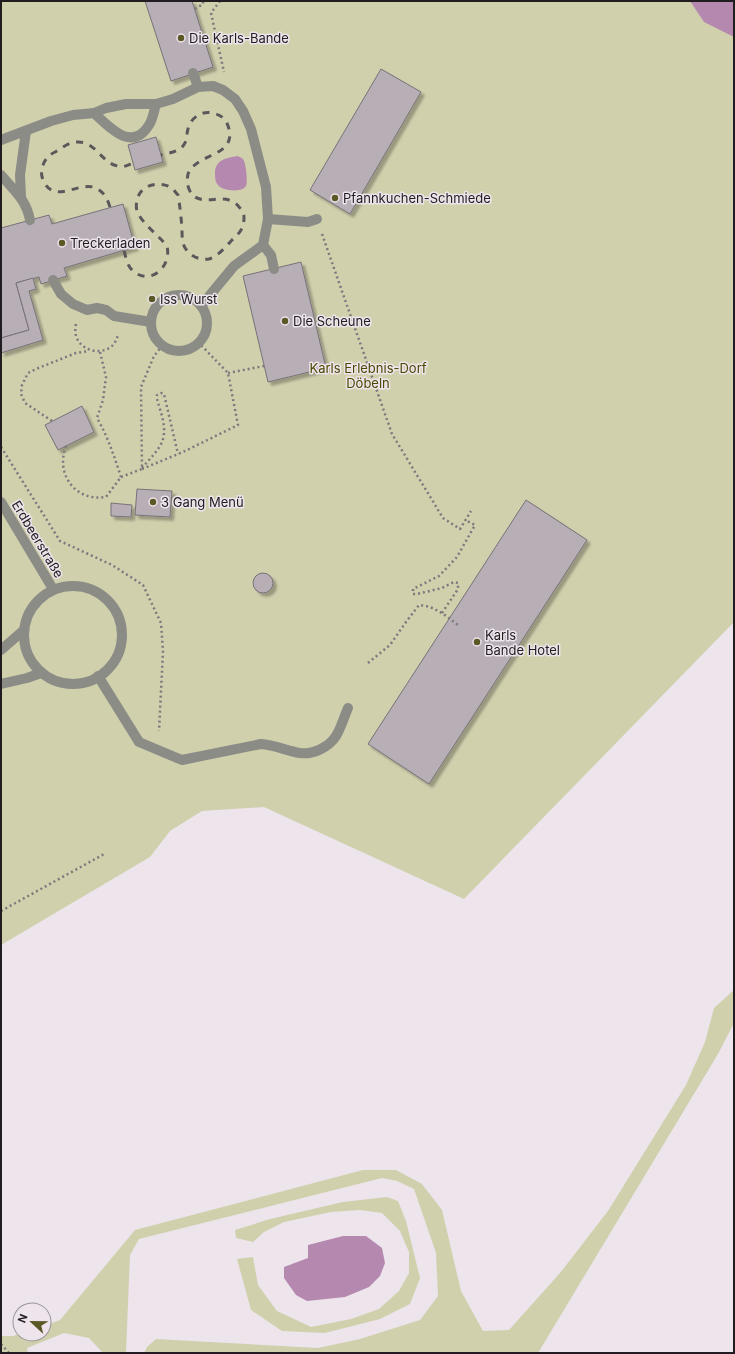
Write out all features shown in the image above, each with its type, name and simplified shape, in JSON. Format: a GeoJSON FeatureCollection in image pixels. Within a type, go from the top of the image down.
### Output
{"type":"FeatureCollection","features":[{"type":"Feature","properties":{"kind":"street"},"geometry":{"type":"LineString","coordinates":[[193,73],[198,87]]}},
{"type":"Feature","properties":{"kind":"street"},"geometry":{"type":"LineString","coordinates":[[1,140],[51,121],[66,117],[94,113],[106,108],[126,104],[156,104],[173,99],[198,87],[213,86],[223,90],[235,99],[243,111],[250,129],[266,187],[268,219],[263,245],[234,266],[201,306]]}},
{"type":"Feature","properties":{"kind":"street"},"geometry":{"type":"LineString","coordinates":[[94,113],[121,136],[132,138],[142,134],[150,124],[156,104]]}},
{"type":"Feature","properties":{"kind":"street"},"geometry":{"type":"LineString","coordinates":[[21,197],[20,175],[26,131]]}},
{"type":"Feature","properties":{"kind":"street"},"geometry":{"type":"LineString","coordinates":[[1,175],[21,197],[28,209],[30,220]]}},
{"type":"Feature","properties":{"kind":"street"},"geometry":{"type":"LineString","coordinates":[[268,219],[308,222],[317,218]]}},
{"type":"Feature","properties":{"kind":"street"},"geometry":{"type":"LineString","coordinates":[[263,245],[271,255],[274,269]]}},
{"type":"Feature","properties":{"kind":"street"},"geometry":{"type":"LineString","coordinates":[[53,280],[61,294],[74,304],[87,310],[97,308],[106,310],[114,316],[151,322]]}},
{"type":"Feature","properties":{"kind":"street"},"geometry":{"type":"LineString","coordinates":[[177,295],[190,298],[201,306],[207,318],[206,332],[199,343],[187,350],[174,351],[162,346],[153,335],[151,322],[155,309],[165,299],[177,295]]}},
{"type":"Feature","properties":{"kind":"street","name":"Erdbeerstraße"},"geometry":{"type":"LineString","coordinates":[[1,502],[53,589]]}},
{"type":"Feature","properties":{"kind":"street","name":"Erdbeerstraße"},"geometry":{"type":"LineString","coordinates":[[72,585],[91,588],[107,599],[118,614],[122,633],[119,652],[115,661],[108,669],[85,683],[66,684],[57,682],[41,673],[27,654],[24,630],[28,613],[38,599],[53,589],[72,585]]}},
{"type":"Feature","properties":{"kind":"street"},"geometry":{"type":"LineString","coordinates":[[1,650],[24,630]]}},
{"type":"Feature","properties":{"kind":"street"},"geometry":{"type":"LineString","coordinates":[[1,684],[41,673]]}},
{"type":"Feature","properties":{"kind":"street"},"geometry":{"type":"LineString","coordinates":[[98,676],[139,742],[182,760],[261,744],[302,754],[314,752],[324,747],[335,737],[348,708]]}},
{"type":"Feature","properties":{"kind":"path"},"geometry":{"type":"LineString","coordinates":[[195,9],[203,4],[203,1]]}},
{"type":"Feature","properties":{"kind":"path"},"geometry":{"type":"LineString","coordinates":[[220,1],[211,13],[224,72]]}},
{"type":"Feature","properties":{"kind":"path"},"geometry":{"type":"LineString","coordinates":[[317,218],[392,434],[443,518],[460,528],[470,511]]}},
{"type":"Feature","properties":{"kind":"path"},"geometry":{"type":"LineString","coordinates":[[87,310],[79,317],[75,326],[78,341],[89,351]]}},
{"type":"Feature","properties":{"kind":"path"},"geometry":{"type":"LineString","coordinates":[[52,421],[25,403],[21,394],[22,384],[28,373],[76,353],[89,351],[100,352],[110,348],[118,338],[119,327],[114,316]]}},
{"type":"Feature","properties":{"kind":"path"},"geometry":{"type":"LineString","coordinates":[[66,446],[62,459],[65,474],[72,487],[84,495],[96,499],[106,497],[121,477],[178,454],[238,425],[228,373],[199,343]]}},
{"type":"Feature","properties":{"kind":"path"},"geometry":{"type":"LineString","coordinates":[[142,469],[141,387],[154,356],[162,346]]}},
{"type":"Feature","properties":{"kind":"path"},"geometry":{"type":"LineString","coordinates":[[100,352],[106,377],[103,400],[97,418],[106,434],[121,477]]}},
{"type":"Feature","properties":{"kind":"path"},"geometry":{"type":"LineString","coordinates":[[228,373],[264,366]]}},
{"type":"Feature","properties":{"kind":"path"},"geometry":{"type":"LineString","coordinates":[[142,469],[161,445],[163,438],[164,423],[157,399],[161,393],[164,394],[178,454]]}},
{"type":"Feature","properties":{"kind":"path"},"geometry":{"type":"LineString","coordinates":[[1,447],[60,541],[112,565],[144,585],[161,623],[163,651],[158,722]]}},
{"type":"Feature","properties":{"kind":"path"},"geometry":{"type":"LineString","coordinates":[[442,613],[458,589],[458,583],[454,582],[442,588],[417,594],[413,594],[413,589],[439,576],[457,557],[475,525],[465,520]]}},
{"type":"Feature","properties":{"kind":"path"},"geometry":{"type":"LineString","coordinates":[[368,663],[390,645],[419,605],[428,606],[442,613],[458,625]]}},
{"type":"Feature","properties":{"kind":"path"},"geometry":{"type":"LineString","coordinates":[[1,911],[106,852]]}},
{"type":"Feature","properties":{"kind":"path"},"geometry":{"type":"LineString","coordinates":[[1,1344],[9,1353]]}},
{"type":"Feature","properties":{"kind":"green space","name":"Karls Erlebnis-Dorf Döbeln"},"geometry":{"type":"Polygon","coordinates":[[[1,1],[734,1],[734,622],[464,899],[264,807],[202,811],[170,831],[150,857],[1,945],[1,1]]]}},
{"type":"Feature","properties":{"kind":"green space"},"geometry":{"type":"Polygon","coordinates":[[[734,990],[734,1023],[718,1054],[538,1353],[144,1353],[147,1347],[156,1339],[318,1348],[360,1339],[420,1320],[438,1296],[436,1253],[414,1189],[397,1181],[382,1178],[139,1239],[130,1255],[126,1353],[103,1353],[89,1338],[64,1333],[52,1338],[52,1323],[60,1320],[135,1230],[363,1170],[396,1170],[422,1184],[442,1210],[461,1291],[483,1331],[509,1330],[560,1273],[608,1211],[686,1085],[705,1042],[714,1008],[734,990]]]}},
{"type":"Feature","properties":{"kind":"green space"},"geometry":{"type":"Polygon","coordinates":[[[387,1197],[398,1201],[406,1221],[420,1278],[410,1304],[380,1319],[325,1333],[282,1331],[251,1310],[237,1259],[253,1257],[258,1285],[277,1311],[311,1327],[351,1319],[379,1309],[399,1291],[409,1273],[409,1252],[400,1231],[382,1213],[360,1210],[331,1212],[284,1222],[264,1232],[253,1242],[236,1238],[235,1230],[270,1219],[343,1202],[387,1197]]]}},
{"type":"Feature","properties":{"kind":"green space"},"geometry":{"type":"Polygon","coordinates":[[[1,1336],[12,1336],[12,1342],[42,1342],[27,1348],[28,1353],[1,1353],[1,1336]]]}},
{"type":"Feature","properties":{"kind":"shaded area"},"geometry":{"type":"Polygon","coordinates":[[[690,1],[734,1],[734,37],[704,22],[690,1]]]}},
{"type":"Feature","properties":{"kind":"shaded area"},"geometry":{"type":"Polygon","coordinates":[[[237,156],[244,160],[247,184],[240,190],[224,189],[218,185],[216,181],[215,169],[222,160],[237,156]]]}},
{"type":"Feature","properties":{"kind":"shaded area"},"geometry":{"type":"Polygon","coordinates":[[[343,1236],[366,1236],[382,1248],[385,1263],[380,1276],[369,1287],[345,1297],[307,1301],[296,1295],[284,1278],[284,1267],[308,1258],[308,1245],[343,1236]]]}},
{"type":"Feature","properties":{"kind":"building","name":"Die Karls-Bande"},"geometry":{"type":"Polygon","coordinates":[[[145,1],[192,1],[213,67],[171,81],[145,1]]]}},
{"type":"Feature","properties":{"kind":"building"},"geometry":{"type":"Polygon","coordinates":[[[381,69],[421,92],[350,214],[310,190],[381,69]]]}},
{"type":"Feature","properties":{"kind":"building"},"geometry":{"type":"Polygon","coordinates":[[[156,137],[163,162],[135,170],[128,145],[156,137]]]}},
{"type":"Feature","properties":{"kind":"building"},"geometry":{"type":"Polygon","coordinates":[[[123,204],[135,247],[64,268],[67,276],[41,284],[39,277],[16,283],[29,330],[1,338],[1,228],[49,215],[52,224],[123,204]]]}},
{"type":"Feature","properties":{"kind":"building","name":"Die Scheune"},"geometry":{"type":"Polygon","coordinates":[[[301,262],[326,368],[268,382],[243,276],[301,262]]]}},
{"type":"Feature","properties":{"kind":"building"},"geometry":{"type":"Polygon","coordinates":[[[33,278],[36,289],[29,291],[43,340],[1,353],[1,338],[29,330],[16,283],[33,278]]]}},
{"type":"Feature","properties":{"kind":"building"},"geometry":{"type":"Polygon","coordinates":[[[82,406],[94,432],[58,450],[45,425],[82,406]]]}},
{"type":"Feature","properties":{"kind":"building"},"geometry":{"type":"Polygon","coordinates":[[[137,489],[172,491],[170,517],[135,515],[137,489]]]}},
{"type":"Feature","properties":{"kind":"building","name":"Karls Bande Hotel"},"geometry":{"type":"Polygon","coordinates":[[[526,500],[587,540],[429,784],[368,744],[526,500]]]}},
{"type":"Feature","properties":{"kind":"building"},"geometry":{"type":"Polygon","coordinates":[[[111,503],[132,505],[131,517],[111,516],[111,503]]]}},
{"type":"Feature","properties":{"kind":"building"},"geometry":{"type":"Polygon","coordinates":[[[259,573],[267,573],[273,579],[273,587],[267,593],[259,593],[253,587],[253,579],[259,573]]]}},
{"type":"Feature","properties":{"kind":"railway"},"geometry":{"type":"LineString","coordinates":[[124,251],[129,267],[140,275],[153,275],[163,267],[166,261],[168,254],[167,246],[143,221],[137,212],[136,205],[141,191],[156,184],[161,184],[172,188],[178,195],[183,243],[193,256],[201,259],[213,258],[223,250],[242,229],[244,217],[243,213],[235,203],[224,199],[207,200],[196,198],[189,189],[187,180],[188,174],[192,167],[227,145],[230,138],[229,129],[223,118],[207,112],[195,117],[187,131],[185,144],[176,151],[161,155]]}},
{"type":"Feature","properties":{"kind":"railway"},"geometry":{"type":"LineString","coordinates":[[110,207],[104,195],[93,187],[59,192],[53,191],[47,187],[43,180],[42,174],[45,161],[51,154],[71,143],[77,142],[84,143],[94,148],[112,164],[122,167],[133,163]]}},
{"type":"Feature","properties":{"kind":"place","name":"Die Karls-Bande"},"geometry":{"type":"Point","coordinates":[181,38]}},
{"type":"Feature","properties":{"kind":"place","name":"Pfannkuchen-Schmiede"},"geometry":{"type":"Point","coordinates":[335,198]}},
{"type":"Feature","properties":{"kind":"place","name":"Treckerladen"},"geometry":{"type":"Point","coordinates":[62,243]}},
{"type":"Feature","properties":{"kind":"place","name":"Iss Wurst"},"geometry":{"type":"Point","coordinates":[152,299]}},
{"type":"Feature","properties":{"kind":"place","name":"Die Scheune"},"geometry":{"type":"Point","coordinates":[285,321]}},
{"type":"Feature","properties":{"kind":"place","name":"3 Gang Menü"},"geometry":{"type":"Point","coordinates":[153,502]}},
{"type":"Feature","properties":{"kind":"place","name":"Karls Bande Hotel"},"geometry":{"type":"Point","coordinates":[477,642]}}]}
